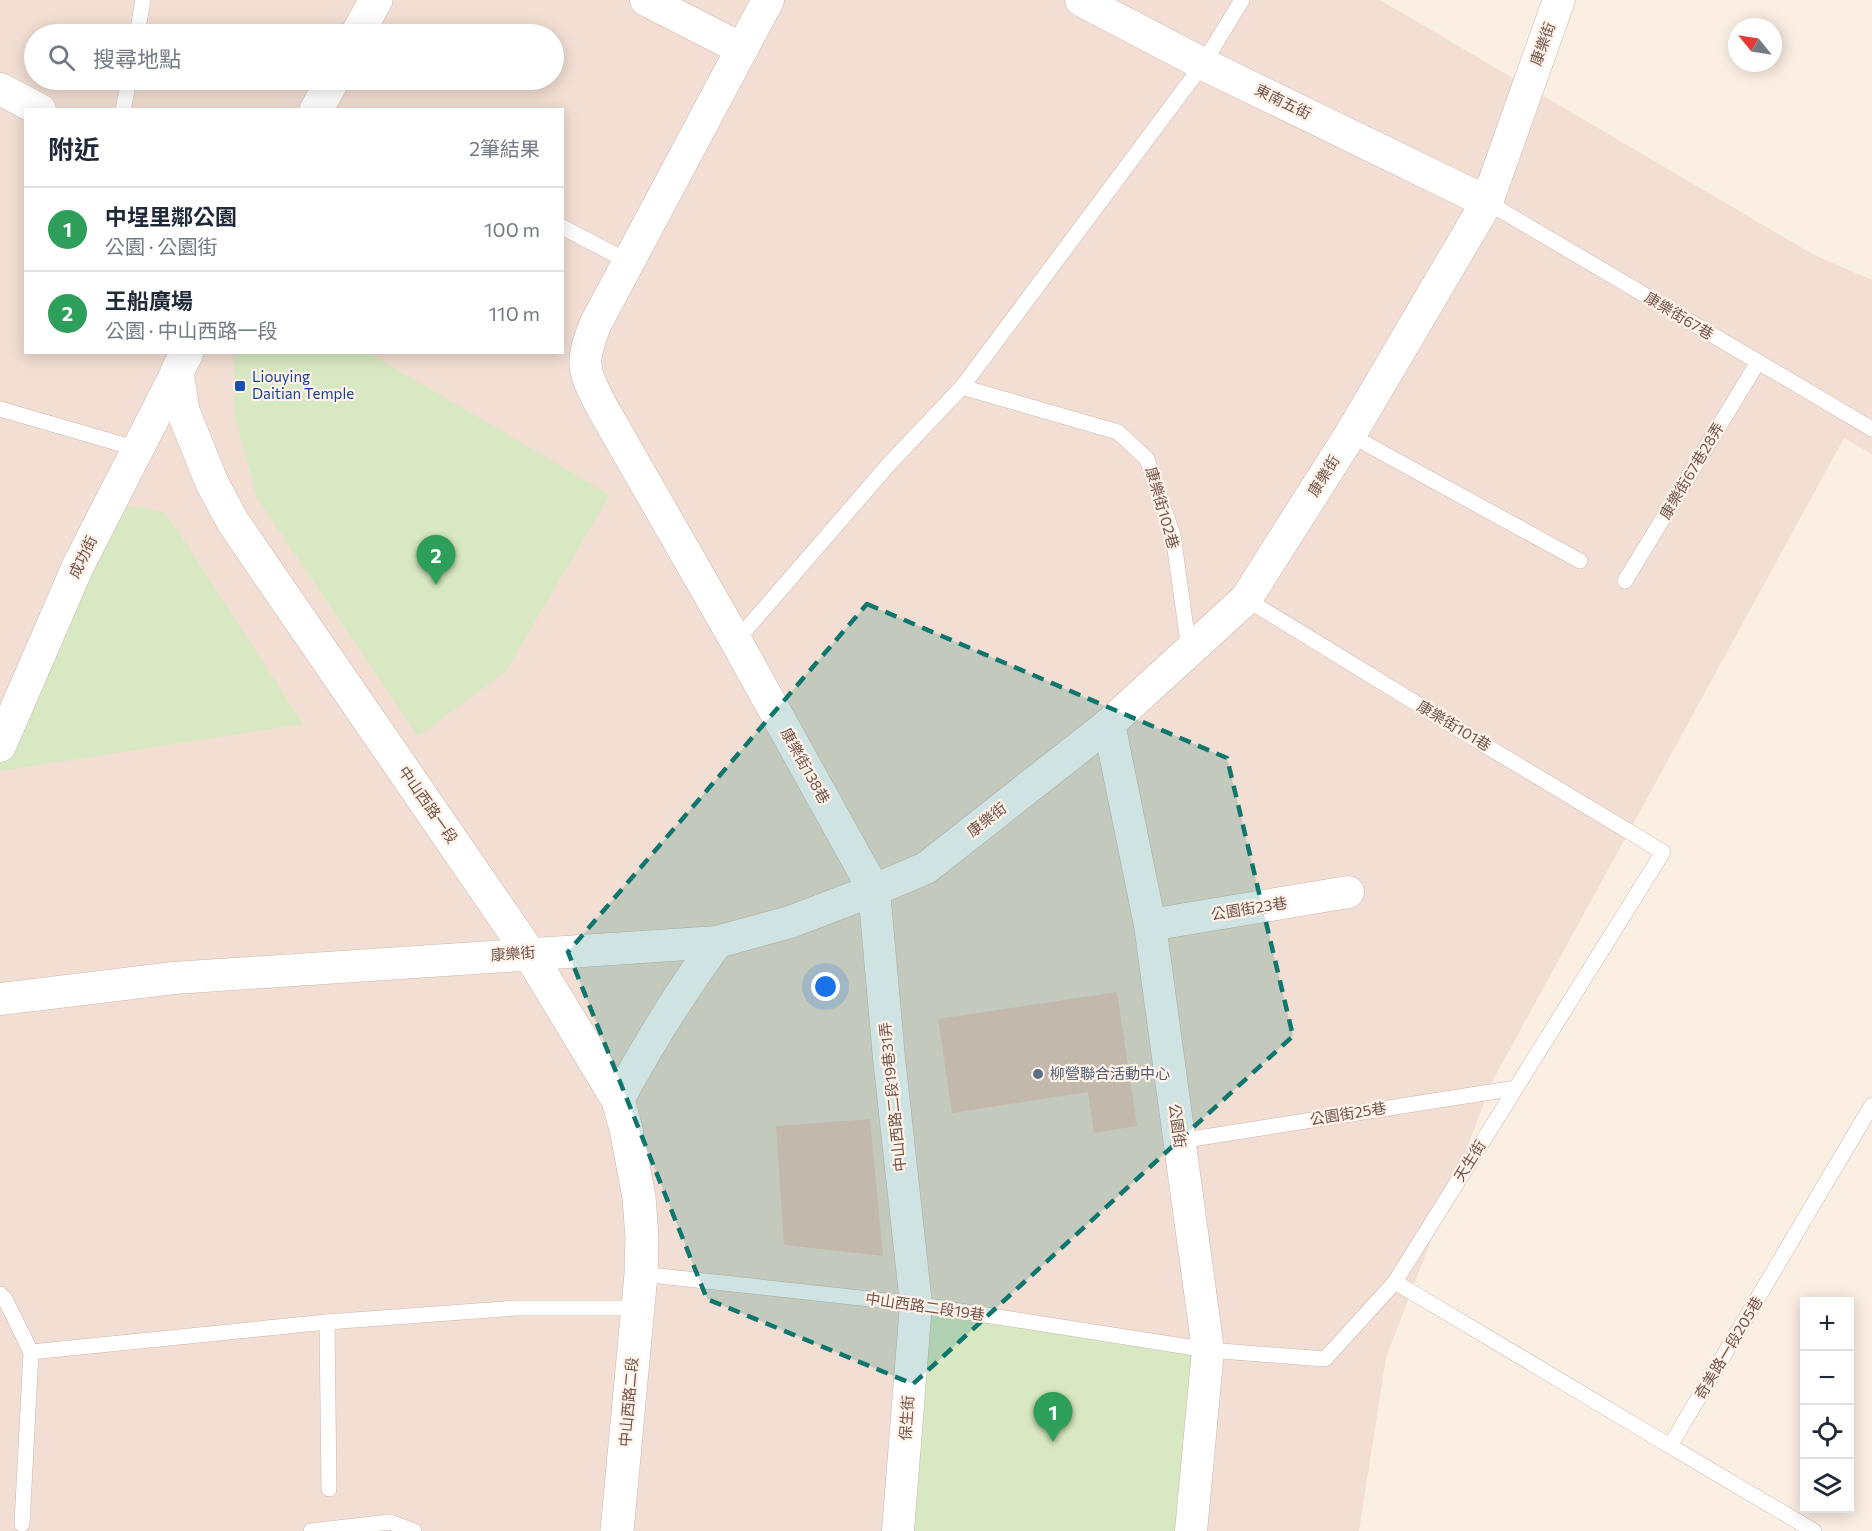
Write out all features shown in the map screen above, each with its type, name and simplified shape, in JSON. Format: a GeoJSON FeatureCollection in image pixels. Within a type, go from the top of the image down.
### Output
{"type":"FeatureCollection","features":[{"type":"Feature","properties":{"kind":"street"},"geometry":{"type":"LineString","coordinates":[[363,24],[376,0]]}},
{"type":"Feature","properties":{"kind":"street"},"geometry":{"type":"LineString","coordinates":[[646,0],[742,49]]}},
{"type":"Feature","properties":{"kind":"street","name":"康樂街138巷"},"geometry":{"type":"LineString","coordinates":[[768,0],[596,323],[586,350],[586,376],[874,891]]}},
{"type":"Feature","properties":{"kind":"street","name":"東南五街"},"geometry":{"type":"LineString","coordinates":[[1081,0],[1203,63],[1486,202]]}},
{"type":"Feature","properties":{"kind":"street","name":"康樂街"},"geometry":{"type":"LineString","coordinates":[[0,999],[174,978],[717,942],[790,922],[874,891],[926,868],[1109,724],[1246,599],[1350,435],[1486,202],[1558,0]]}},
{"type":"Feature","properties":{"kind":"street"},"geometry":{"type":"LineString","coordinates":[[0,89],[36,108]]}},
{"type":"Feature","properties":{"kind":"street","name":"成功街"},"geometry":{"type":"LineString","coordinates":[[0,747],[78,566],[182,362]]}},
{"type":"Feature","properties":{"kind":"street","name":"中山西路一段"},"geometry":{"type":"LineString","coordinates":[[182,362],[183,411],[212,483],[233,522],[529,953],[618,1100],[639,1197],[642,1238],[641,1274]]}},
{"type":"Feature","properties":{"kind":"street","name":"公園街"},"geometry":{"type":"LineString","coordinates":[[1109,724],[1150,925],[1208,1350],[1191,1531]]}},
{"type":"Feature","properties":{"kind":"street","name":"中山西路二段19巷31弄"},"geometry":{"type":"LineString","coordinates":[[874,891],[889,1058],[916,1304]]}},
{"type":"Feature","properties":{"kind":"street","name":"公園街23巷"},"geometry":{"type":"LineString","coordinates":[[1150,925],[1348,892]]}},
{"type":"Feature","properties":{"kind":"street"},"geometry":{"type":"LineString","coordinates":[[618,1100],[644,1051],[683,989],[717,942]]}},
{"type":"Feature","properties":{"kind":"street","name":"中山西路二段"},"geometry":{"type":"LineString","coordinates":[[617,1531],[641,1274]]}},
{"type":"Feature","properties":{"kind":"street","name":"保生街"},"geometry":{"type":"LineString","coordinates":[[898,1531],[916,1304]]}},
{"type":"Feature","properties":{"kind":"lane"},"geometry":{"type":"LineString","coordinates":[[139,24],[143,0]]}},
{"type":"Feature","properties":{"kind":"lane"},"geometry":{"type":"LineString","coordinates":[[736,641],[890,463],[962,387],[1203,63],[1242,0]]}},
{"type":"Feature","properties":{"kind":"lane"},"geometry":{"type":"LineString","coordinates":[[123,108],[127,90]]}},
{"type":"Feature","properties":{"kind":"lane","name":"康樂街67巷"},"geometry":{"type":"LineString","coordinates":[[1486,202],[1872,429]]}},
{"type":"Feature","properties":{"kind":"lane"},"geometry":{"type":"LineString","coordinates":[[564,228],[629,262]]}},
{"type":"Feature","properties":{"kind":"lane","name":"康樂街67巷28弄"},"geometry":{"type":"LineString","coordinates":[[1625,581],[1758,362]]}},
{"type":"Feature","properties":{"kind":"lane","name":"康樂街102巷"},"geometry":{"type":"LineString","coordinates":[[962,387],[1118,432],[1147,459],[1173,535],[1189,651]]}},
{"type":"Feature","properties":{"kind":"lane"},"geometry":{"type":"LineString","coordinates":[[0,409],[138,449]]}},
{"type":"Feature","properties":{"kind":"lane"},"geometry":{"type":"LineString","coordinates":[[1350,435],[1580,561]]}},
{"type":"Feature","properties":{"kind":"lane","name":"康樂街101巷"},"geometry":{"type":"LineString","coordinates":[[1246,599],[1663,852]]}},
{"type":"Feature","properties":{"kind":"lane","name":"天生街"},"geometry":{"type":"LineString","coordinates":[[1208,1350],[1325,1359],[1395,1282],[1663,852]]}},
{"type":"Feature","properties":{"kind":"lane","name":"公園街25巷"},"geometry":{"type":"LineString","coordinates":[[1179,1141],[1516,1088]]}},
{"type":"Feature","properties":{"kind":"lane","name":"奇美路一段205巷"},"geometry":{"type":"LineString","coordinates":[[1670,1446],[1872,1105]]}},
{"type":"Feature","properties":{"kind":"lane","name":"中山西路二段19巷"},"geometry":{"type":"LineString","coordinates":[[641,1274],[916,1304],[1208,1350]]}},
{"type":"Feature","properties":{"kind":"lane"},"geometry":{"type":"LineString","coordinates":[[1395,1282],[1814,1531]]}},
{"type":"Feature","properties":{"kind":"lane"},"geometry":{"type":"LineString","coordinates":[[0,1294],[5,1299],[31,1352],[22,1524]]}},
{"type":"Feature","properties":{"kind":"lane"},"geometry":{"type":"LineString","coordinates":[[31,1352],[327,1322],[516,1308],[638,1308]]}},
{"type":"Feature","properties":{"kind":"lane"},"geometry":{"type":"LineString","coordinates":[[327,1322],[329,1489]]}},
{"type":"Feature","properties":{"kind":"lane"},"geometry":{"type":"LineString","coordinates":[[311,1531],[390,1522],[414,1531]]}},
{"type":"Feature","properties":{"kind":"highlighted area"},"geometry":{"type":"Polygon","coordinates":[[[867,604],[1227,758],[1293,1036],[913,1384],[707,1299],[568,952],[867,604]]]}},
{"type":"Feature","properties":{"kind":"shaded area"},"geometry":{"type":"Polygon","coordinates":[[[0,0],[1380,0],[1814,255],[1872,280],[1872,454],[1844,438],[1493,1080],[1386,1357],[1359,1531],[0,1531],[0,0]]]}},
{"type":"Feature","properties":{"kind":"green space"},"geometry":{"type":"Polygon","coordinates":[[[234,354],[371,354],[610,495],[505,672],[418,736],[257,498],[234,413],[234,354]]]}},
{"type":"Feature","properties":{"kind":"green space"},"geometry":{"type":"Polygon","coordinates":[[[124,507],[139,507],[163,512],[178,531],[303,724],[0,771],[0,755],[124,507]]]}},
{"type":"Feature","properties":{"kind":"green space"},"geometry":{"type":"Polygon","coordinates":[[[919,1309],[1204,1353],[1182,1531],[908,1531],[919,1309]]]}},
{"type":"Feature","properties":{"kind":"building","name":"柳營聯合活動中心"},"geometry":{"type":"Polygon","coordinates":[[[1117,992],[1137,1126],[1094,1133],[1088,1092],[952,1113],[938,1019],[1117,992]]]}},
{"type":"Feature","properties":{"kind":"building"},"geometry":{"type":"Polygon","coordinates":[[[870,1119],[883,1256],[784,1245],[776,1126],[870,1119]]]}},
{"type":"Feature","properties":{"kind":"place","name":"Liouying Daitian Temple"},"geometry":{"type":"Point","coordinates":[240,386]}},
{"type":"Feature","properties":{"kind":"place","name":"王船廣場"},"geometry":{"type":"Point","coordinates":[436,585]}},
{"type":"Feature","properties":{"kind":"place","name":"柳營聯合活動中心"},"geometry":{"type":"Point","coordinates":[1038,1074]}},
{"type":"Feature","properties":{"kind":"place","name":"中埕里鄰公園"},"geometry":{"type":"Point","coordinates":[1053,1442]}}]}
